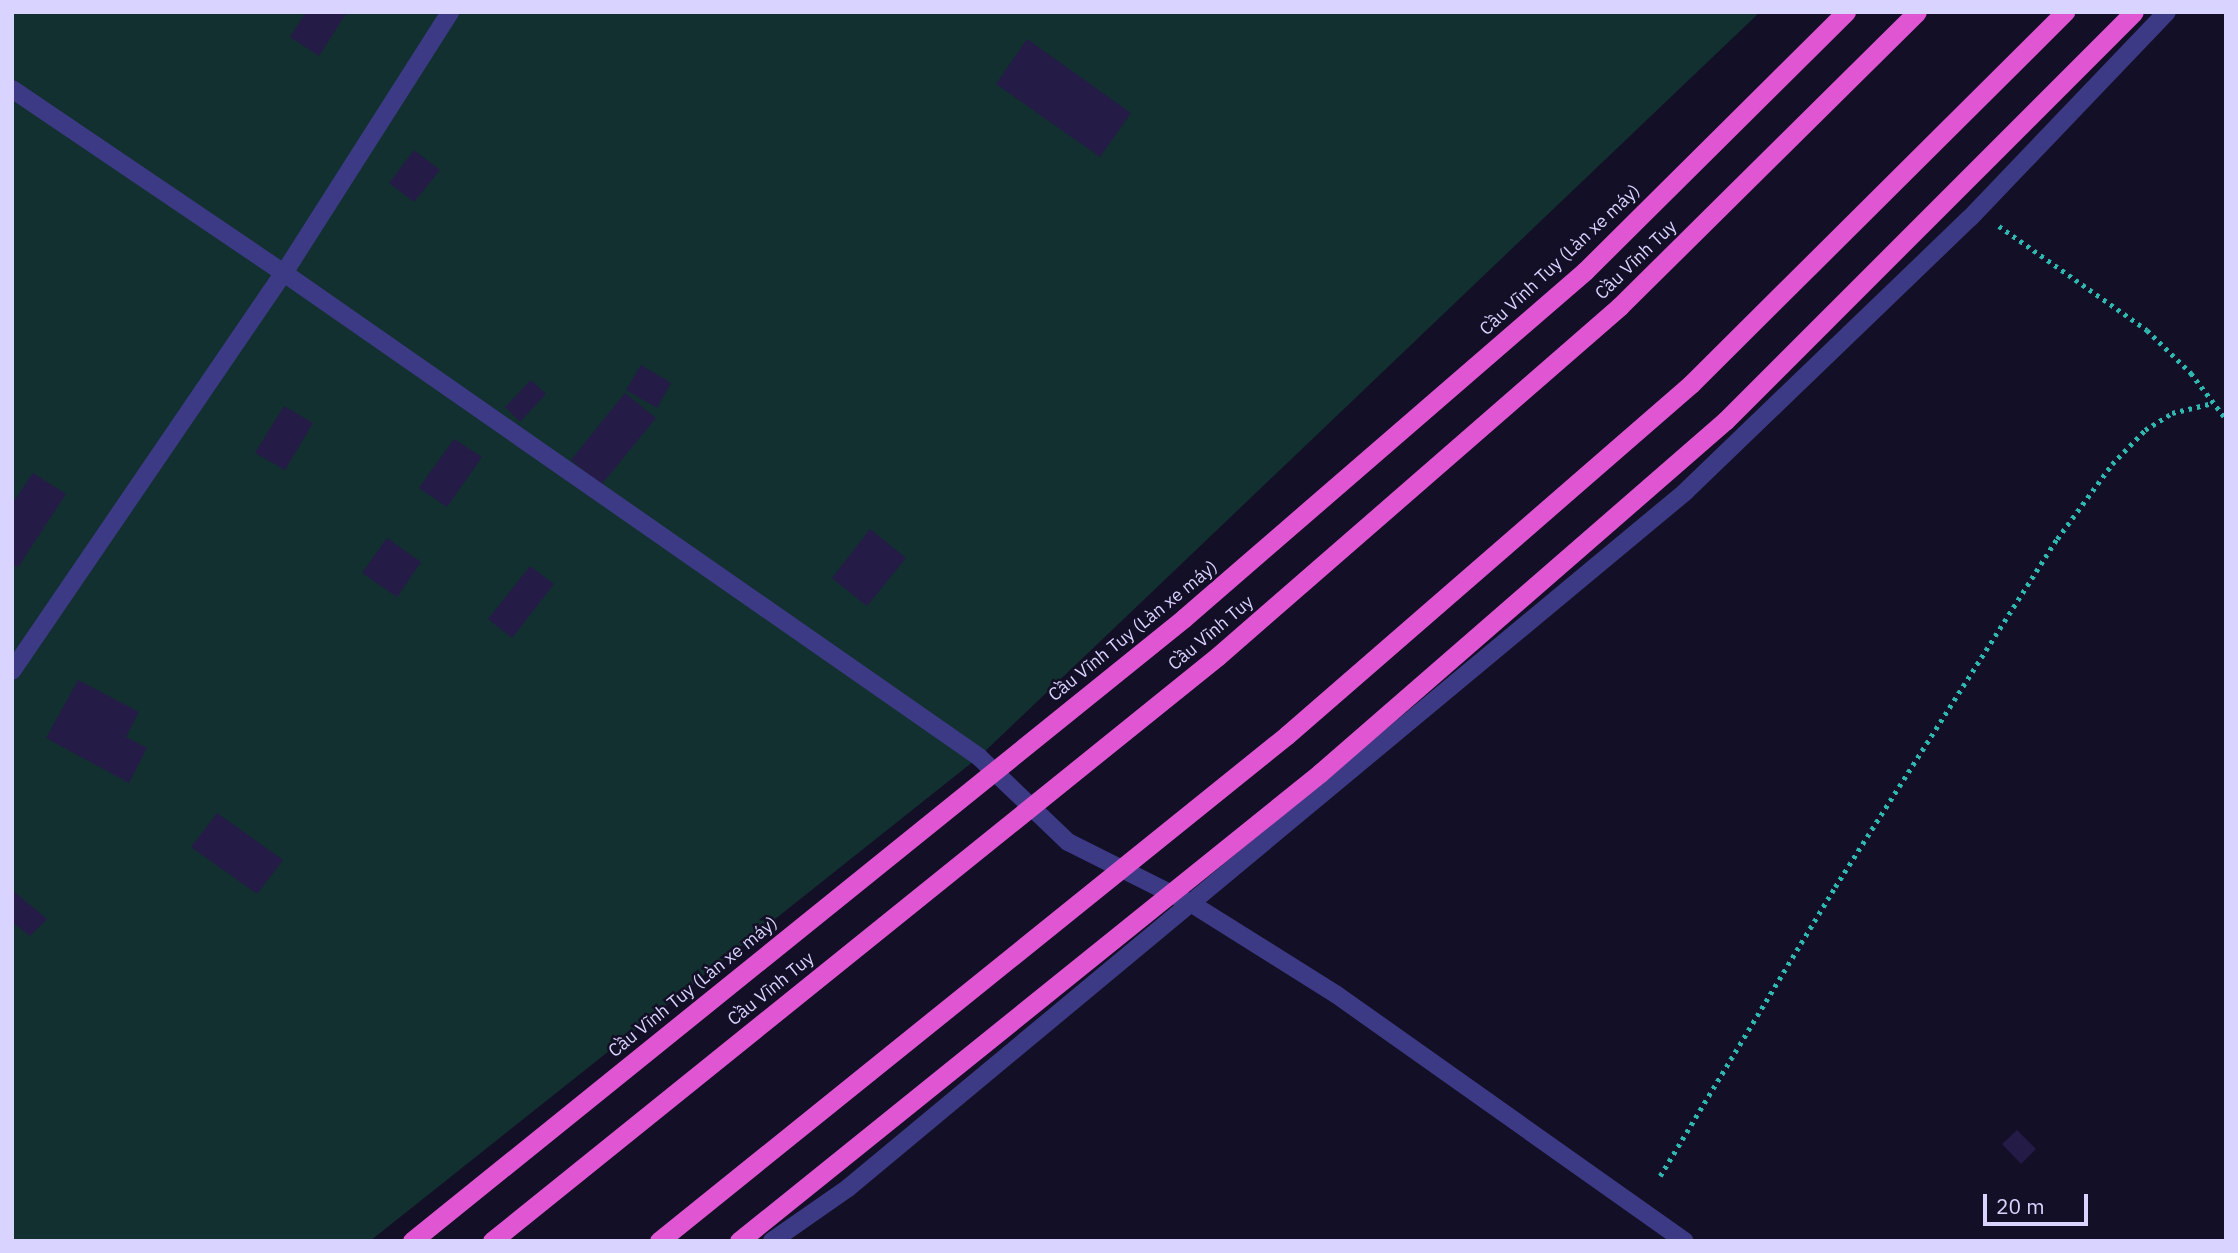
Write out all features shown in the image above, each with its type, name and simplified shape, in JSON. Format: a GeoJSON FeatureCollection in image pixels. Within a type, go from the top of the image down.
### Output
{"type":"FeatureCollection","features":[{"type":"Feature","properties":{"kind":"highway","name":"Cầu Vĩnh Tuy (Làn xe máy)"},"geometry":{"type":"LineString","coordinates":[[412,1241],[1184,618],[1585,271],[1846,12]]}},
{"type":"Feature","properties":{"kind":"highway","name":"Cầu Vĩnh Tuy"},"geometry":{"type":"LineString","coordinates":[[492,1241],[1228,647],[1619,307],[1917,12]]}},
{"type":"Feature","properties":{"kind":"highway"},"geometry":{"type":"LineString","coordinates":[[659,1241],[1287,735],[1680,393],[2065,12]]}},
{"type":"Feature","properties":{"kind":"highway"},"geometry":{"type":"LineString","coordinates":[[739,1241],[1320,772],[1714,430],[2134,12]]}},
{"type":"Feature","properties":{"kind":"street"},"geometry":{"type":"LineString","coordinates":[[12,671],[284,273],[450,12]]}},
{"type":"Feature","properties":{"kind":"street"},"geometry":{"type":"LineString","coordinates":[[772,1241],[848,1188],[1685,492],[1978,210],[2167,12]]}},
{"type":"Feature","properties":{"kind":"street"},"geometry":{"type":"LineString","coordinates":[[12,89],[284,273],[979,757],[1068,842],[1192,904],[1337,995],[1685,1241]]}},
{"type":"Feature","properties":{"kind":"path"},"geometry":{"type":"LineString","coordinates":[[1978,210],[2147,330],[2226,419]]}},
{"type":"Feature","properties":{"kind":"path"},"geometry":{"type":"LineString","coordinates":[[1660,1176],[1828,898],[2057,539],[2112,464],[2145,430],[2172,413],[2213,402]]}},
{"type":"Feature","properties":{"kind":"green space"},"geometry":{"type":"Polygon","coordinates":[[[12,12],[1760,12],[979,757],[370,1241],[12,1241],[12,12]]]}},
{"type":"Feature","properties":{"kind":"building"},"geometry":{"type":"Polygon","coordinates":[[[306,12],[347,12],[319,56],[290,37],[306,12]]]}},
{"type":"Feature","properties":{"kind":"building"},"geometry":{"type":"Polygon","coordinates":[[[1027,39],[1131,113],[1100,157],[996,84],[1027,39]]]}},
{"type":"Feature","properties":{"kind":"building"},"geometry":{"type":"Polygon","coordinates":[[[414,150],[440,170],[414,202],[389,183],[414,150]]]}},
{"type":"Feature","properties":{"kind":"building"},"geometry":{"type":"Polygon","coordinates":[[[641,365],[671,383],[657,408],[626,390],[641,365]]]}},
{"type":"Feature","properties":{"kind":"building"},"geometry":{"type":"Polygon","coordinates":[[[531,380],[546,394],[520,422],[505,407],[531,380]]]}},
{"type":"Feature","properties":{"kind":"building"},"geometry":{"type":"Polygon","coordinates":[[[625,393],[656,418],[601,485],[571,460],[625,393]]]}},
{"type":"Feature","properties":{"kind":"building"},"geometry":{"type":"Polygon","coordinates":[[[284,406],[313,423],[285,470],[255,453],[284,406]]]}},
{"type":"Feature","properties":{"kind":"building"},"geometry":{"type":"Polygon","coordinates":[[[454,439],[482,457],[447,507],[419,488],[454,439]]]}},
{"type":"Feature","properties":{"kind":"building"},"geometry":{"type":"Polygon","coordinates":[[[33,473],[66,494],[18,567],[12,564],[12,504],[33,473]]]}},
{"type":"Feature","properties":{"kind":"building"},"geometry":{"type":"Polygon","coordinates":[[[870,529],[906,558],[867,606],[832,578],[870,529]]]}},
{"type":"Feature","properties":{"kind":"building"},"geometry":{"type":"Polygon","coordinates":[[[387,538],[421,562],[397,597],[362,573],[387,538]]]}},
{"type":"Feature","properties":{"kind":"building"},"geometry":{"type":"Polygon","coordinates":[[[530,566],[554,584],[512,638],[488,619],[530,566]]]}},
{"type":"Feature","properties":{"kind":"building"},"geometry":{"type":"Polygon","coordinates":[[[78,680],[139,712],[126,737],[147,748],[129,783],[46,738],[78,680]]]}},
{"type":"Feature","properties":{"kind":"building"},"geometry":{"type":"Polygon","coordinates":[[[217,813],[283,860],[257,894],[191,847],[217,813]]]}},
{"type":"Feature","properties":{"kind":"building"},"geometry":{"type":"Polygon","coordinates":[[[12,890],[47,919],[30,936],[12,922],[12,890]]]}},
{"type":"Feature","properties":{"kind":"building"},"geometry":{"type":"Polygon","coordinates":[[[2017,1130],[2036,1149],[2021,1164],[2002,1144],[2017,1130]]]}}]}
